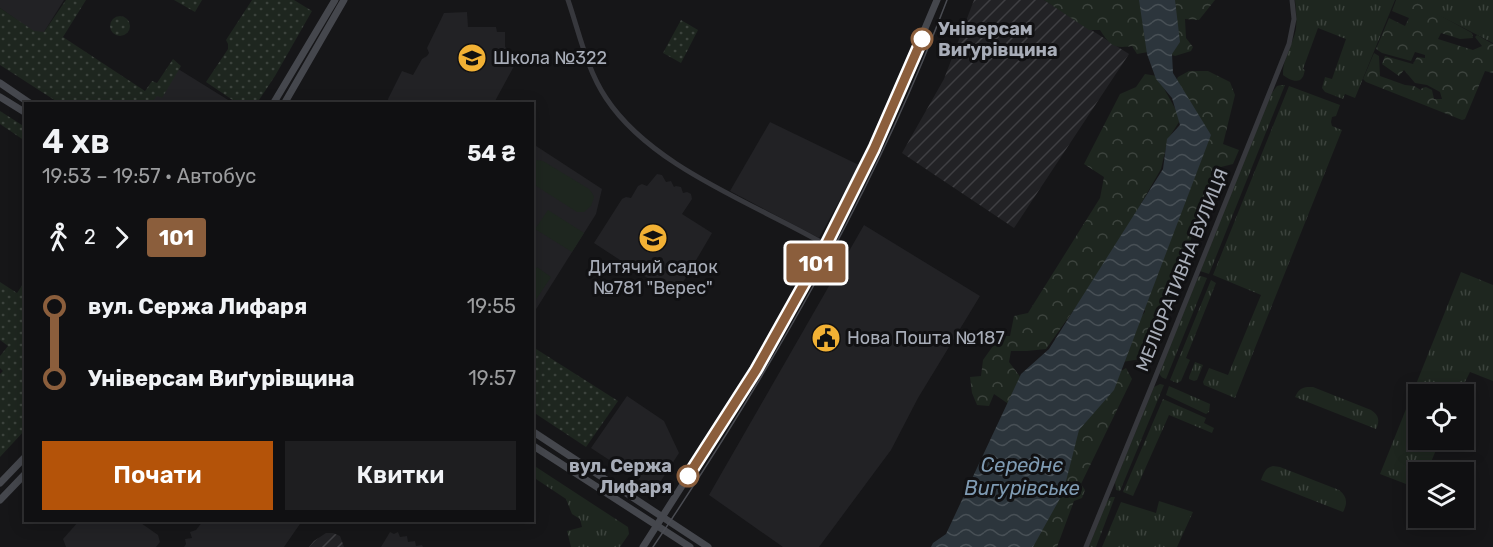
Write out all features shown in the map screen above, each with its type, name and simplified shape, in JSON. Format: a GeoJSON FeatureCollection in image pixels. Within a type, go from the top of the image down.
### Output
{"type":"FeatureCollection","features":[{"type":"Feature","properties":{"kind":"street"},"geometry":{"type":"LineString","coordinates":[[274,102],[335,0]]}},
{"type":"Feature","properties":{"kind":"street"},"geometry":{"type":"LineString","coordinates":[[285,102],[345,0]]}},
{"type":"Feature","properties":{"kind":"street"},"geometry":{"type":"LineString","coordinates":[[568,0],[591,69],[605,97],[629,125],[671,160],[826,245]]}},
{"type":"Feature","properties":{"kind":"street"},"geometry":{"type":"LineString","coordinates":[[643,547],[756,370],[826,245],[874,149],[938,0]]}},
{"type":"Feature","properties":{"kind":"street","name":"МЕЛІОРАТИВНА ВУЛИЦЯ"},"geometry":{"type":"LineString","coordinates":[[1086,547],[1289,44],[1294,19],[1292,0]]}},
{"type":"Feature","properties":{"kind":"street"},"geometry":{"type":"LineString","coordinates":[[0,83],[28,102]]}},
{"type":"Feature","properties":{"kind":"street"},"geometry":{"type":"LineString","coordinates":[[0,97],[24,112]]}},
{"type":"Feature","properties":{"kind":"street"},"geometry":{"type":"LineString","coordinates":[[534,432],[708,547]]}},
{"type":"Feature","properties":{"kind":"street"},"geometry":{"type":"LineString","coordinates":[[534,446],[690,547]]}},
{"type":"Feature","properties":{"kind":"street"},"geometry":{"type":"LineString","coordinates":[[0,483],[24,458]]}},
{"type":"Feature","properties":{"kind":"street"},"geometry":{"type":"LineString","coordinates":[[0,500],[24,475]]}},
{"type":"Feature","properties":{"kind":"shaded area"},"geometry":{"type":"Polygon","coordinates":[[[0,0],[64,0],[44,32],[34,32],[0,8],[0,0]]]}},
{"type":"Feature","properties":{"kind":"shaded area"},"geometry":{"type":"Polygon","coordinates":[[[974,0],[1044,0],[1129,54],[1014,228],[902,153],[944,79],[974,0]]]}},
{"type":"Feature","properties":{"kind":"shaded area","name":"Школа №322"},"geometry":{"type":"Polygon","coordinates":[[[467,12],[468,27],[496,27],[497,32],[505,32],[505,47],[519,57],[495,102],[389,102],[402,71],[413,75],[422,59],[429,53],[427,48],[444,13],[467,12]]]}},
{"type":"Feature","properties":{"kind":"shaded area"},"geometry":{"type":"Polygon","coordinates":[[[175,67],[231,102],[151,102],[175,67]]]}},
{"type":"Feature","properties":{"kind":"shaded area"},"geometry":{"type":"Polygon","coordinates":[[[770,122],[859,165],[819,238],[730,191],[770,122]]]}},
{"type":"Feature","properties":{"kind":"shaded area"},"geometry":{"type":"Polygon","coordinates":[[[534,145],[602,189],[596,214],[534,312],[534,145]]]}},
{"type":"Feature","properties":{"kind":"shaded area","name":"Дитячий садок №781 \"Верес\""},"geometry":{"type":"Polygon","coordinates":[[[657,174],[662,175],[666,182],[671,181],[674,187],[681,187],[683,193],[691,194],[692,199],[682,214],[712,233],[675,296],[594,243],[622,199],[631,198],[638,186],[642,184],[647,186],[657,174]]]}},
{"type":"Feature","properties":{"kind":"shaded area"},"geometry":{"type":"Polygon","coordinates":[[[864,225],[980,296],[918,398],[891,450],[819,547],[783,547],[709,495],[864,225]]]}},
{"type":"Feature","properties":{"kind":"shaded area"},"geometry":{"type":"Polygon","coordinates":[[[627,396],[664,421],[679,453],[655,490],[591,448],[627,396]]]}},
{"type":"Feature","properties":{"kind":"shaded area"},"geometry":{"type":"Polygon","coordinates":[[[78,522],[139,522],[158,535],[160,542],[156,547],[66,547],[63,539],[78,522]]]}},
{"type":"Feature","properties":{"kind":"shaded area"},"geometry":{"type":"Polygon","coordinates":[[[202,522],[301,522],[284,547],[184,547],[185,539],[192,538],[190,532],[196,530],[202,522]]]}},
{"type":"Feature","properties":{"kind":"shaded area"},"geometry":{"type":"Polygon","coordinates":[[[390,532],[394,534],[398,532],[400,537],[407,536],[408,542],[415,541],[416,546],[422,545],[423,547],[381,547],[390,532]]]}},
{"type":"Feature","properties":{"kind":"shaded area"},"geometry":{"type":"Polygon","coordinates":[[[326,533],[340,536],[344,547],[309,547],[326,533]]]}},
{"type":"Feature","properties":{"kind":"green space"},"geometry":{"type":"Polygon","coordinates":[[[66,0],[86,0],[63,37],[145,91],[152,81],[157,83],[173,59],[181,66],[162,98],[157,96],[152,102],[57,102],[0,65],[0,8],[34,31],[44,32],[66,0]]]}},
{"type":"Feature","properties":{"kind":"green space"},"geometry":{"type":"Polygon","coordinates":[[[174,0],[202,0],[195,12],[174,0]]]}},
{"type":"Feature","properties":{"kind":"green space"},"geometry":{"type":"Polygon","coordinates":[[[252,0],[294,0],[312,11],[258,102],[236,102],[206,82],[228,49],[226,40],[252,0]]]}},
{"type":"Feature","properties":{"kind":"green space"},"geometry":{"type":"Polygon","coordinates":[[[1044,0],[1146,0],[1148,52],[1137,54],[1132,46],[1113,45],[1100,30],[1089,30],[1044,0]]]}},
{"type":"Feature","properties":{"kind":"green space"},"geometry":{"type":"Polygon","coordinates":[[[1168,0],[1215,0],[1199,20],[1185,19],[1186,38],[1193,47],[1191,51],[1175,56],[1169,54],[1168,0]]]}},
{"type":"Feature","properties":{"kind":"green space"},"geometry":{"type":"Polygon","coordinates":[[[1295,0],[1395,0],[1355,98],[1345,94],[1343,99],[1325,92],[1322,88],[1325,77],[1332,79],[1346,39],[1318,28],[1303,69],[1305,70],[1303,77],[1296,81],[1283,75],[1284,64],[1296,29],[1295,0]]]}},
{"type":"Feature","properties":{"kind":"green space"},"geometry":{"type":"Polygon","coordinates":[[[1396,0],[1412,0],[1472,33],[1473,38],[1460,39],[1441,33],[1438,39],[1473,50],[1482,46],[1475,37],[1477,35],[1493,44],[1493,73],[1485,71],[1465,119],[1462,120],[1363,79],[1374,53],[1379,56],[1380,76],[1421,90],[1426,87],[1432,90],[1434,99],[1442,99],[1440,92],[1427,85],[1415,83],[1404,70],[1399,76],[1382,64],[1385,56],[1413,64],[1417,57],[1425,58],[1425,55],[1415,52],[1411,61],[1382,53],[1376,49],[1389,18],[1405,26],[1409,18],[1392,11],[1396,0]]]}},
{"type":"Feature","properties":{"kind":"green space"},"geometry":{"type":"Polygon","coordinates":[[[1409,0],[1493,0],[1493,43],[1409,0]]]}},
{"type":"Feature","properties":{"kind":"green space"},"geometry":{"type":"Polygon","coordinates":[[[120,16],[127,19],[130,26],[127,33],[120,36],[113,33],[110,26],[113,19],[120,16]]]}},
{"type":"Feature","properties":{"kind":"green space"},"geometry":{"type":"Polygon","coordinates":[[[681,20],[698,30],[681,63],[663,53],[681,20]]]}},
{"type":"Feature","properties":{"kind":"green space"},"geometry":{"type":"Polygon","coordinates":[[[1189,71],[1208,71],[1230,82],[1235,95],[1223,144],[1239,150],[1233,164],[1221,167],[1222,177],[1196,224],[1167,313],[1141,359],[1122,362],[1120,340],[1145,312],[1145,285],[1189,174],[1176,81],[1178,77],[1189,71]]]}},
{"type":"Feature","properties":{"kind":"green space"},"geometry":{"type":"Polygon","coordinates":[[[1145,74],[1157,76],[1181,119],[1168,139],[1161,169],[1105,266],[1046,349],[1011,351],[1009,362],[1022,379],[1010,405],[994,394],[989,406],[977,405],[972,393],[970,377],[981,376],[983,360],[1000,336],[1010,336],[1014,316],[1028,313],[1100,198],[1104,177],[1084,164],[1120,94],[1136,87],[1145,74]]]}},
{"type":"Feature","properties":{"kind":"green space"},"geometry":{"type":"Polygon","coordinates":[[[1285,85],[1209,274],[1200,271],[1271,94],[1277,86],[1285,85]]]}},
{"type":"Feature","properties":{"kind":"green space"},"geometry":{"type":"Polygon","coordinates":[[[1289,86],[1340,105],[1331,122],[1332,126],[1342,130],[1235,398],[1204,385],[1203,382],[1209,368],[1228,375],[1261,295],[1213,275],[1289,86]]]}},
{"type":"Feature","properties":{"kind":"green space"},"geometry":{"type":"Polygon","coordinates":[[[0,111],[24,126],[24,140],[0,124],[0,111]]]}},
{"type":"Feature","properties":{"kind":"green space"},"geometry":{"type":"Polygon","coordinates":[[[543,161],[589,189],[594,197],[591,206],[584,212],[577,212],[534,185],[534,162],[543,161]]]}},
{"type":"Feature","properties":{"kind":"green space"},"geometry":{"type":"Polygon","coordinates":[[[548,210],[584,233],[572,252],[535,229],[548,210]]]}},
{"type":"Feature","properties":{"kind":"green space"},"geometry":{"type":"Polygon","coordinates":[[[537,267],[551,277],[534,302],[534,272],[537,267]]]}},
{"type":"Feature","properties":{"kind":"green space"},"geometry":{"type":"Polygon","coordinates":[[[1461,272],[1493,285],[1493,381],[1470,372],[1464,384],[1416,384],[1461,272]]]}},
{"type":"Feature","properties":{"kind":"green space"},"geometry":{"type":"Polygon","coordinates":[[[1198,277],[1207,278],[1165,379],[1159,372],[1198,277]]]}},
{"type":"Feature","properties":{"kind":"green space"},"geometry":{"type":"Polygon","coordinates":[[[1211,280],[1216,283],[1186,358],[1190,360],[1181,381],[1177,383],[1170,380],[1211,280]]]}},
{"type":"Feature","properties":{"kind":"green space"},"geometry":{"type":"Polygon","coordinates":[[[0,282],[17,293],[24,282],[24,431],[0,457],[0,374],[3,371],[0,368],[0,356],[8,346],[0,340],[0,282]]]}},
{"type":"Feature","properties":{"kind":"green space"},"geometry":{"type":"Polygon","coordinates":[[[534,348],[618,401],[586,447],[534,413],[534,348]]]}},
{"type":"Feature","properties":{"kind":"green space"},"geometry":{"type":"Polygon","coordinates":[[[1195,362],[1203,365],[1197,380],[1194,381],[1189,377],[1195,362]]]}},
{"type":"Feature","properties":{"kind":"green space"},"geometry":{"type":"Polygon","coordinates":[[[1126,368],[1132,379],[1081,484],[1085,490],[1082,498],[1074,501],[1057,547],[1029,547],[1078,419],[1109,378],[1126,368]]]}},
{"type":"Feature","properties":{"kind":"green space"},"geometry":{"type":"Polygon","coordinates":[[[1164,385],[1120,491],[1116,490],[1115,482],[1154,387],[1164,385]]]}},
{"type":"Feature","properties":{"kind":"green space"},"geometry":{"type":"Polygon","coordinates":[[[1169,386],[1210,404],[1209,412],[1206,414],[1166,395],[1169,386]]]}},
{"type":"Feature","properties":{"kind":"green space"},"geometry":{"type":"Polygon","coordinates":[[[1313,387],[1371,410],[1378,418],[1376,429],[1295,397],[1300,390],[1313,387]]]}},
{"type":"Feature","properties":{"kind":"green space"},"geometry":{"type":"Polygon","coordinates":[[[1163,399],[1206,418],[1204,423],[1214,428],[1212,433],[1169,415],[1133,496],[1123,492],[1163,399]]]}},
{"type":"Feature","properties":{"kind":"green space"},"geometry":{"type":"Polygon","coordinates":[[[1408,404],[1408,450],[1436,450],[1431,462],[1408,462],[1408,485],[1380,474],[1408,404]]]}},
{"type":"Feature","properties":{"kind":"green space"},"geometry":{"type":"Polygon","coordinates":[[[534,466],[628,527],[629,534],[620,547],[571,547],[567,531],[582,527],[580,519],[572,514],[566,499],[534,478],[534,466]]]}},
{"type":"Feature","properties":{"kind":"green space"},"geometry":{"type":"Polygon","coordinates":[[[1273,466],[1339,490],[1346,500],[1343,512],[1261,480],[1266,469],[1273,466]]]}},
{"type":"Feature","properties":{"kind":"green space"},"geometry":{"type":"Polygon","coordinates":[[[1115,497],[1096,547],[1090,547],[1107,501],[1115,497]]]}},
{"type":"Feature","properties":{"kind":"green space"},"geometry":{"type":"Polygon","coordinates":[[[1159,501],[1193,512],[1177,547],[1102,547],[1121,502],[1156,513],[1159,501]]]}},
{"type":"Feature","properties":{"kind":"water","name":"Середнє Вигурівське"},"geometry":{"type":"Polygon","coordinates":[[[1139,0],[1175,0],[1180,42],[1172,54],[1173,73],[1211,135],[1114,390],[1079,430],[1063,493],[1033,547],[931,547],[946,534],[1021,374],[1049,349],[1163,169],[1167,139],[1180,125],[1172,98],[1156,79],[1147,54],[1139,0]]]}},
{"type":"Feature","properties":{"kind":"tram line"},"geometry":{"type":"LineString","coordinates":[[653,547],[737,417],[816,282],[886,143],[947,0]]}},
{"type":"Feature","properties":{"kind":"bus line","name":"101"},"geometry":{"type":"LineString","coordinates":[[688,476],[756,370],[826,245],[874,149],[922,39]]}},
{"type":"Feature","properties":{"kind":"place","name":"Універсам Виґурівщина"},"geometry":{"type":"Point","coordinates":[922,39]}},
{"type":"Feature","properties":{"kind":"place","name":"Школа №322"},"geometry":{"type":"Point","coordinates":[472,58]}},
{"type":"Feature","properties":{"kind":"place","name":"Дитячий садок №781 \"Верес\""},"geometry":{"type":"Point","coordinates":[653,238]}},
{"type":"Feature","properties":{"kind":"place","name":"Нова Пошта №187"},"geometry":{"type":"Point","coordinates":[826,338]}},
{"type":"Feature","properties":{"kind":"place","name":"вул. Сержа Лифаря"},"geometry":{"type":"Point","coordinates":[688,476]}}]}
